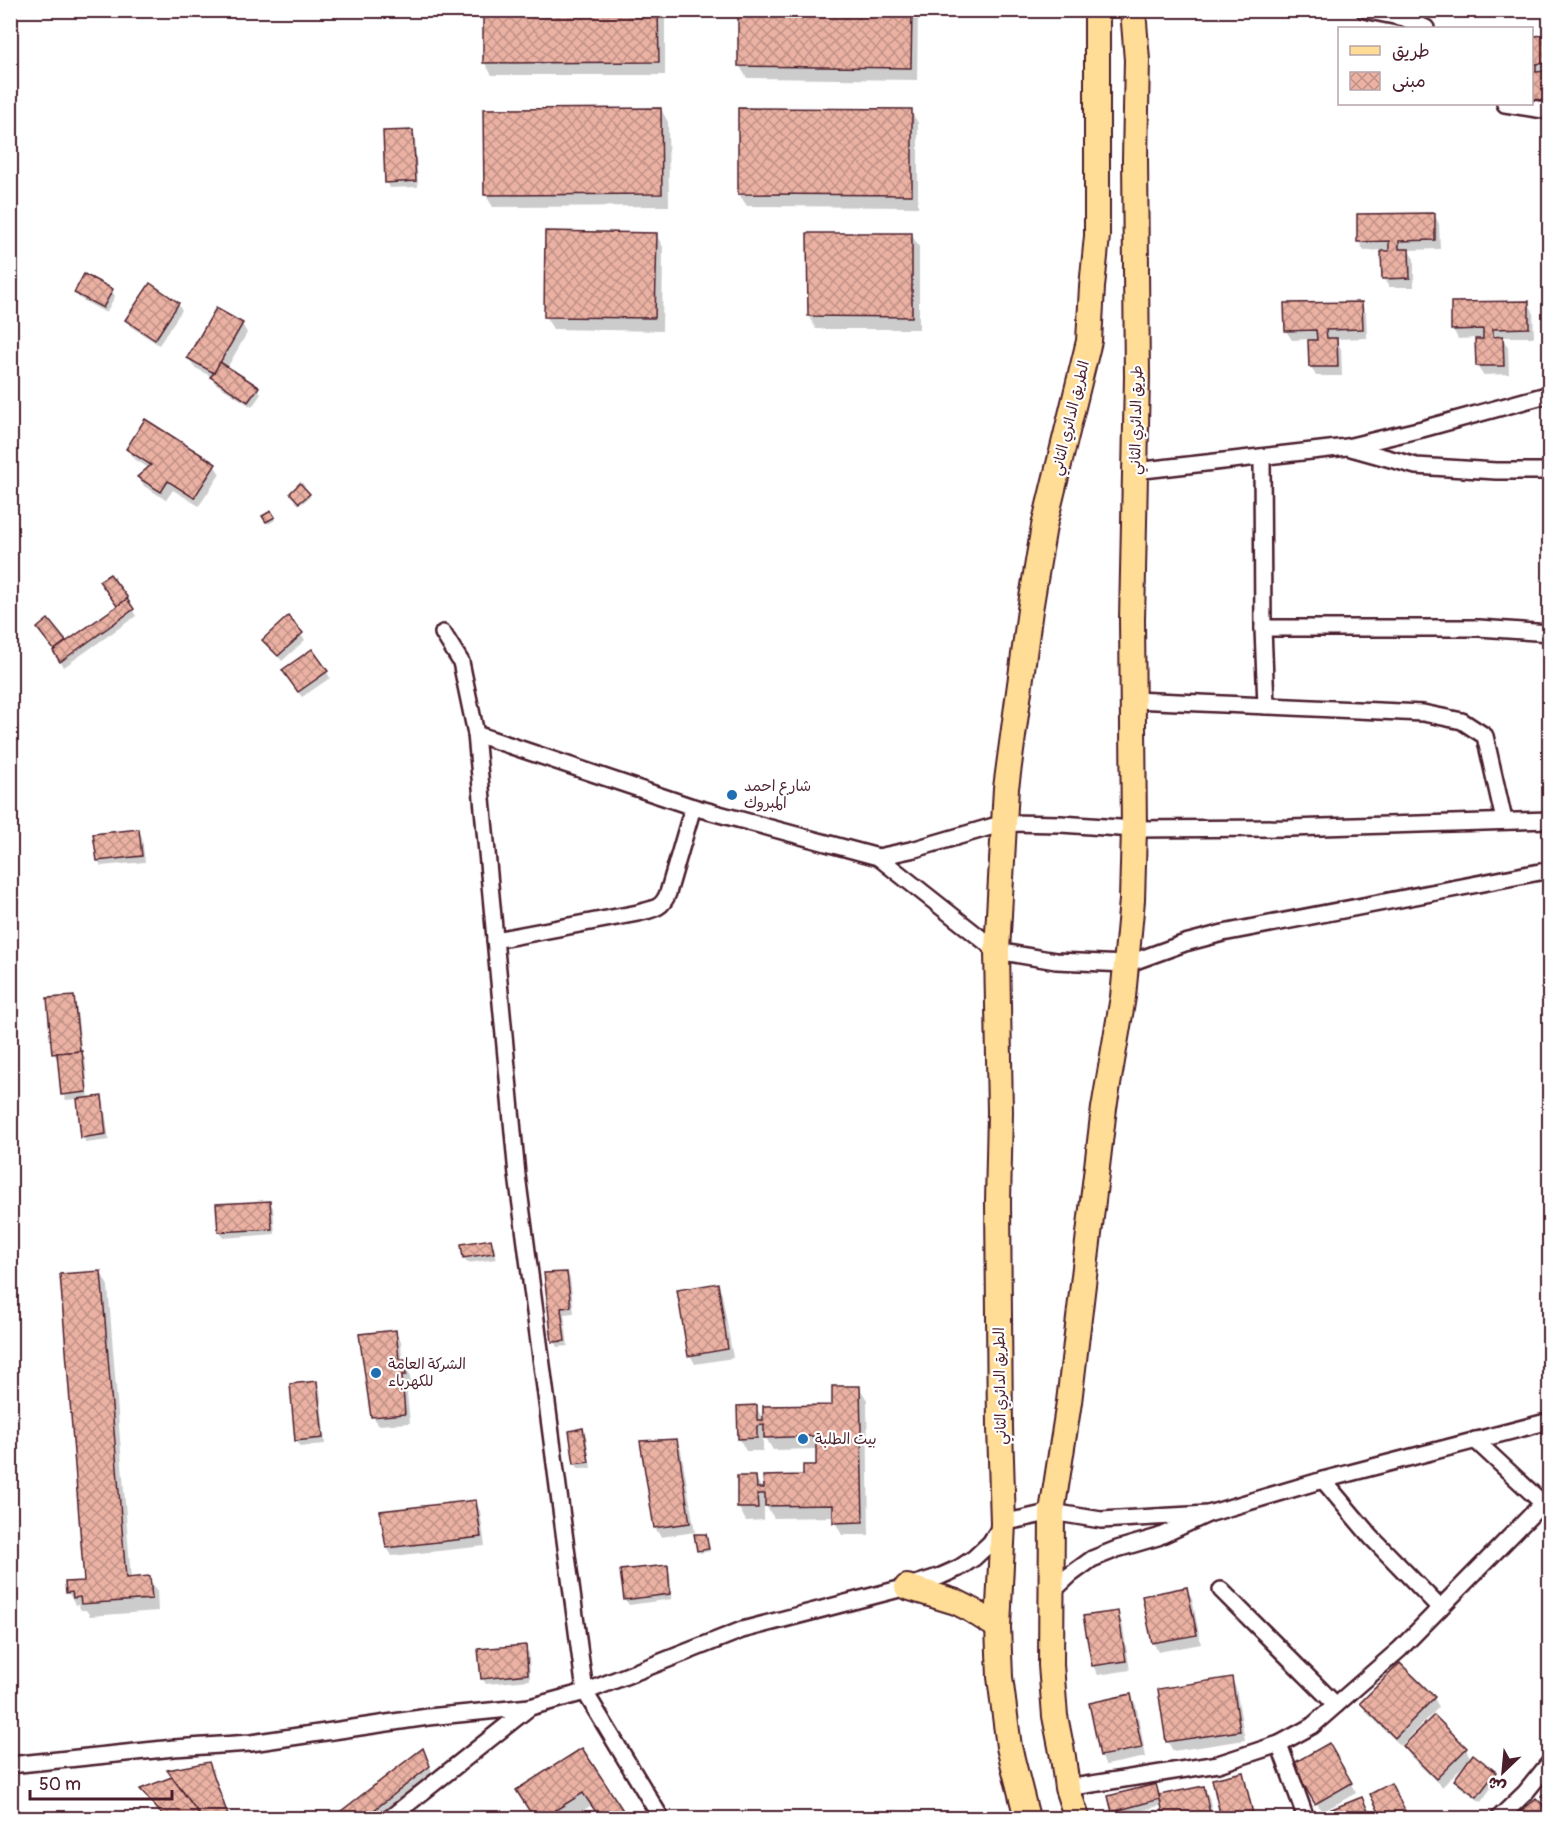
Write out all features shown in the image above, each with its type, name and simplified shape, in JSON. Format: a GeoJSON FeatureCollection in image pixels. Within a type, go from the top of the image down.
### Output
{"type":"FeatureCollection","features":[{"type":"Feature","properties":{"kind":"main road","name":"الطريق الدائري الثاني"},"geometry":{"type":"LineString","coordinates":[[1027,1818],[1009,1747],[1000,1677],[998,1627],[1003,1523],[999,1404],[1000,1112],[997,951],[1007,776],[1030,610],[1044,526],[1089,341],[1097,236],[1097,10]]}},
{"type":"Feature","properties":{"kind":"main road","name":"طريق الدائري الثاني"},"geometry":{"type":"LineString","coordinates":[[1126,964],[1132,900],[1134,829],[1132,620],[1137,377],[1135,159],[1137,60],[1133,10]]}},
{"type":"Feature","properties":{"kind":"main road"},"geometry":{"type":"LineString","coordinates":[[1077,1818],[1066,1788],[1055,1716],[1051,1665],[1052,1512],[1069,1402],[1104,1108],[1126,964]]}},
{"type":"Feature","properties":{"kind":"main road"},"geometry":{"type":"LineString","coordinates":[[907,1587],[956,1602],[998,1627]]}},
{"type":"Feature","properties":{"kind":"street"},"geometry":{"type":"LineString","coordinates":[[1364,10],[1404,18],[1424,27]]}},
{"type":"Feature","properties":{"kind":"street"},"geometry":{"type":"LineString","coordinates":[[1511,105],[1550,111]]}},
{"type":"Feature","properties":{"kind":"street"},"geometry":{"type":"LineString","coordinates":[[1135,471],[1347,447],[1550,394]]}},
{"type":"Feature","properties":{"kind":"street"},"geometry":{"type":"LineString","coordinates":[[1347,447],[1416,466],[1496,471],[1550,471]]}},
{"type":"Feature","properties":{"kind":"street"},"geometry":{"type":"LineString","coordinates":[[1262,457],[1266,706]]}},
{"type":"Feature","properties":{"kind":"street"},"geometry":{"type":"LineString","coordinates":[[1263,628],[1479,628],[1550,633]]}},
{"type":"Feature","properties":{"kind":"street"},"geometry":{"type":"LineString","coordinates":[[443,633],[460,662],[476,734],[517,1175],[585,1692],[661,1818]]}},
{"type":"Feature","properties":{"kind":"street"},"geometry":{"type":"LineString","coordinates":[[1133,700],[1423,713],[1462,721],[1485,736],[1504,820]]}},
{"type":"Feature","properties":{"kind":"street"},"geometry":{"type":"LineString","coordinates":[[476,734],[693,807],[878,857],[997,951],[1056,961],[1126,964],[1185,943],[1223,933],[1550,870]]}},
{"type":"Feature","properties":{"kind":"street"},"geometry":{"type":"LineString","coordinates":[[495,940],[657,908],[664,903],[668,893],[693,807]]}},
{"type":"Feature","properties":{"kind":"street"},"geometry":{"type":"LineString","coordinates":[[878,857],[915,849],[1004,823],[1134,829],[1290,828],[1550,820]]}},
{"type":"Feature","properties":{"kind":"street"},"geometry":{"type":"LineString","coordinates":[[1053,1591],[1092,1559],[1158,1537],[1208,1514],[1323,1480],[1550,1421]]}},
{"type":"Feature","properties":{"kind":"street"},"geometry":{"type":"LineString","coordinates":[[1066,1788],[1218,1764],[1279,1743],[1312,1726],[1400,1649],[1546,1507],[1475,1440]]}},
{"type":"Feature","properties":{"kind":"street"},"geometry":{"type":"LineString","coordinates":[[1323,1480],[1371,1537],[1440,1608]]}},
{"type":"Feature","properties":{"kind":"street"},"geometry":{"type":"LineString","coordinates":[[10,1765],[174,1748],[251,1743],[428,1717],[530,1707],[585,1692],[742,1630],[941,1576],[974,1558],[990,1543],[1003,1523],[1052,1512],[1101,1520],[1208,1514]]}},
{"type":"Feature","properties":{"kind":"street"},"geometry":{"type":"LineString","coordinates":[[1221,1590],[1336,1705]]}},
{"type":"Feature","properties":{"kind":"street"},"geometry":{"type":"LineString","coordinates":[[390,1818],[530,1707]]}},
{"type":"Feature","properties":{"kind":"street"},"geometry":{"type":"LineString","coordinates":[[1279,1743],[1306,1818]]}},
{"type":"Feature","properties":{"kind":"street"},"geometry":{"type":"LineString","coordinates":[[1499,1818],[1525,1793],[1550,1762]]}},
{"type":"Feature","properties":{"kind":"building"},"geometry":{"type":"Polygon","coordinates":[[[483,10],[658,10],[659,62],[483,63],[483,10]]]}},
{"type":"Feature","properties":{"kind":"building"},"geometry":{"type":"Polygon","coordinates":[[[738,10],[912,10],[911,68],[738,66],[738,10]]]}},
{"type":"Feature","properties":{"kind":"building"},"geometry":{"type":"Polygon","coordinates":[[[1550,35],[1550,63],[1536,64],[1536,72],[1547,71],[1548,100],[1533,101],[1533,36],[1550,35]]]}},
{"type":"Feature","properties":{"kind":"building"},"geometry":{"type":"Polygon","coordinates":[[[661,108],[662,194],[484,195],[483,109],[661,108]]]}},
{"type":"Feature","properties":{"kind":"building"},"geometry":{"type":"Polygon","coordinates":[[[738,108],[912,109],[912,195],[738,194],[738,108]]]}},
{"type":"Feature","properties":{"kind":"building"},"geometry":{"type":"Polygon","coordinates":[[[413,130],[416,181],[385,183],[383,131],[413,130]]]}},
{"type":"Feature","properties":{"kind":"building"},"geometry":{"type":"Polygon","coordinates":[[[1435,213],[1435,240],[1399,241],[1399,249],[1409,249],[1410,278],[1382,279],[1381,251],[1389,251],[1389,241],[1357,242],[1357,214],[1435,213]]]}},
{"type":"Feature","properties":{"kind":"building"},"geometry":{"type":"Polygon","coordinates":[[[545,231],[657,233],[655,318],[544,317],[545,231]]]}},
{"type":"Feature","properties":{"kind":"building"},"geometry":{"type":"Polygon","coordinates":[[[807,233],[912,233],[912,317],[808,316],[807,233]]]}},
{"type":"Feature","properties":{"kind":"building"},"geometry":{"type":"Polygon","coordinates":[[[84,274],[113,289],[103,308],[74,293],[84,274]]]}},
{"type":"Feature","properties":{"kind":"building"},"geometry":{"type":"Polygon","coordinates":[[[150,283],[179,303],[155,340],[125,320],[150,283]]]}},
{"type":"Feature","properties":{"kind":"building"},"geometry":{"type":"Polygon","coordinates":[[[1529,301],[1529,328],[1493,329],[1493,337],[1503,336],[1504,366],[1476,366],[1475,339],[1483,339],[1483,329],[1451,330],[1451,302],[1529,301]]]}},
{"type":"Feature","properties":{"kind":"building"},"geometry":{"type":"Polygon","coordinates":[[[1362,302],[1363,329],[1326,330],[1327,338],[1337,338],[1338,367],[1309,367],[1308,340],[1317,340],[1316,330],[1285,331],[1284,303],[1362,302]]]}},
{"type":"Feature","properties":{"kind":"building"},"geometry":{"type":"Polygon","coordinates":[[[216,308],[243,323],[214,373],[187,358],[216,308]]]}},
{"type":"Feature","properties":{"kind":"building"},"geometry":{"type":"Polygon","coordinates":[[[220,362],[259,387],[248,402],[210,377],[220,362]]]}},
{"type":"Feature","properties":{"kind":"building"},"geometry":{"type":"Polygon","coordinates":[[[145,419],[216,464],[194,498],[168,481],[161,492],[137,477],[151,465],[126,449],[145,419]]]}},
{"type":"Feature","properties":{"kind":"building"},"geometry":{"type":"Polygon","coordinates":[[[300,483],[310,494],[299,503],[290,493],[300,483]]]}},
{"type":"Feature","properties":{"kind":"building"},"geometry":{"type":"Polygon","coordinates":[[[271,511],[275,517],[266,522],[262,516],[271,511]]]}},
{"type":"Feature","properties":{"kind":"building"},"geometry":{"type":"Polygon","coordinates":[[[110,574],[128,598],[117,606],[99,581],[110,574]]]}},
{"type":"Feature","properties":{"kind":"building"},"geometry":{"type":"Polygon","coordinates":[[[127,599],[134,609],[60,662],[53,651],[127,599]]]}},
{"type":"Feature","properties":{"kind":"building"},"geometry":{"type":"Polygon","coordinates":[[[288,616],[303,633],[278,656],[262,640],[288,616]]]}},
{"type":"Feature","properties":{"kind":"building"},"geometry":{"type":"Polygon","coordinates":[[[48,619],[66,641],[54,650],[37,628],[48,619]]]}},
{"type":"Feature","properties":{"kind":"building"},"geometry":{"type":"Polygon","coordinates":[[[312,649],[328,671],[298,692],[282,670],[312,649]]]}},
{"type":"Feature","properties":{"kind":"building"},"geometry":{"type":"Polygon","coordinates":[[[139,829],[142,856],[97,861],[93,834],[139,829]]]}},
{"type":"Feature","properties":{"kind":"building"},"geometry":{"type":"Polygon","coordinates":[[[74,996],[80,1051],[52,1054],[47,998],[74,996]]]}},
{"type":"Feature","properties":{"kind":"building"},"geometry":{"type":"Polygon","coordinates":[[[82,1051],[87,1092],[61,1095],[57,1053],[82,1051]]]}},
{"type":"Feature","properties":{"kind":"building"},"geometry":{"type":"Polygon","coordinates":[[[102,1096],[106,1134],[81,1138],[77,1099],[102,1096]]]}},
{"type":"Feature","properties":{"kind":"building"},"geometry":{"type":"Polygon","coordinates":[[[270,1201],[272,1229],[218,1232],[216,1204],[270,1201]]]}},
{"type":"Feature","properties":{"kind":"building"},"geometry":{"type":"Polygon","coordinates":[[[491,1239],[494,1253],[463,1258],[461,1244],[491,1239]]]}},
{"type":"Feature","properties":{"kind":"building"},"geometry":{"type":"Polygon","coordinates":[[[101,1271],[126,1578],[150,1576],[152,1599],[81,1604],[80,1597],[73,1598],[72,1592],[66,1593],[65,1582],[84,1581],[60,1274],[101,1271]]]}},
{"type":"Feature","properties":{"kind":"building"},"geometry":{"type":"Polygon","coordinates":[[[567,1272],[571,1307],[561,1308],[565,1341],[552,1342],[544,1273],[567,1272]]]}},
{"type":"Feature","properties":{"kind":"building"},"geometry":{"type":"Polygon","coordinates":[[[718,1283],[728,1349],[688,1356],[677,1290],[718,1283]]]}},
{"type":"Feature","properties":{"kind":"building"},"geometry":{"type":"Polygon","coordinates":[[[396,1330],[399,1359],[405,1359],[406,1375],[402,1375],[405,1414],[371,1417],[359,1334],[396,1330]]]}},
{"type":"Feature","properties":{"kind":"building"},"geometry":{"type":"Polygon","coordinates":[[[317,1381],[323,1438],[295,1441],[290,1384],[317,1381]]]}},
{"type":"Feature","properties":{"kind":"building"},"geometry":{"type":"Polygon","coordinates":[[[832,1386],[860,1386],[863,1522],[833,1523],[833,1505],[765,1506],[765,1494],[757,1494],[758,1508],[737,1508],[737,1476],[756,1476],[757,1488],[764,1488],[763,1476],[803,1475],[803,1465],[816,1465],[816,1436],[764,1438],[764,1425],[757,1426],[757,1438],[738,1439],[737,1406],[757,1405],[757,1420],[763,1420],[763,1406],[832,1405],[832,1386]]]}},
{"type":"Feature","properties":{"kind":"building"},"geometry":{"type":"Polygon","coordinates":[[[583,1428],[589,1462],[574,1464],[569,1431],[583,1428]]]}},
{"type":"Feature","properties":{"kind":"building"},"geometry":{"type":"Polygon","coordinates":[[[677,1439],[690,1523],[654,1528],[640,1441],[677,1439]]]}},
{"type":"Feature","properties":{"kind":"building"},"geometry":{"type":"Polygon","coordinates":[[[476,1500],[481,1537],[386,1548],[380,1511],[476,1500]]]}},
{"type":"Feature","properties":{"kind":"building"},"geometry":{"type":"Polygon","coordinates":[[[694,1534],[706,1534],[709,1549],[697,1551],[694,1534]]]}},
{"type":"Feature","properties":{"kind":"building"},"geometry":{"type":"Polygon","coordinates":[[[668,1565],[670,1594],[624,1600],[620,1570],[668,1565]]]}},
{"type":"Feature","properties":{"kind":"building"},"geometry":{"type":"Polygon","coordinates":[[[1187,1587],[1197,1635],[1152,1643],[1142,1596],[1187,1587]]]}},
{"type":"Feature","properties":{"kind":"building"},"geometry":{"type":"Polygon","coordinates":[[[1118,1611],[1126,1661],[1092,1666],[1083,1616],[1118,1611]]]}},
{"type":"Feature","properties":{"kind":"building"},"geometry":{"type":"Polygon","coordinates":[[[526,1645],[528,1674],[481,1679],[478,1649],[526,1645]]]}},
{"type":"Feature","properties":{"kind":"building"},"geometry":{"type":"Polygon","coordinates":[[[1400,1663],[1435,1697],[1395,1738],[1360,1703],[1400,1663]]]}},
{"type":"Feature","properties":{"kind":"building"},"geometry":{"type":"Polygon","coordinates":[[[1232,1677],[1240,1731],[1166,1742],[1158,1689],[1232,1677]]]}},
{"type":"Feature","properties":{"kind":"building"},"geometry":{"type":"Polygon","coordinates":[[[1131,1694],[1142,1748],[1100,1756],[1089,1703],[1131,1694]]]}},
{"type":"Feature","properties":{"kind":"building"},"geometry":{"type":"Polygon","coordinates":[[[1434,1715],[1467,1748],[1436,1779],[1403,1746],[1434,1715]]]}},
{"type":"Feature","properties":{"kind":"building"},"geometry":{"type":"Polygon","coordinates":[[[1329,1743],[1352,1783],[1315,1804],[1292,1764],[1329,1743]]]}},
{"type":"Feature","properties":{"kind":"building"},"geometry":{"type":"Polygon","coordinates":[[[423,1748],[430,1766],[364,1818],[332,1818],[423,1748]]]}},
{"type":"Feature","properties":{"kind":"building"},"geometry":{"type":"Polygon","coordinates":[[[582,1748],[628,1818],[600,1818],[583,1793],[543,1818],[534,1818],[516,1790],[582,1748]]]}},
{"type":"Feature","properties":{"kind":"building"},"geometry":{"type":"Polygon","coordinates":[[[1473,1754],[1496,1772],[1477,1797],[1454,1780],[1473,1754]]]}},
{"type":"Feature","properties":{"kind":"building"},"geometry":{"type":"Polygon","coordinates":[[[209,1762],[229,1818],[202,1818],[167,1770],[209,1762]]]}},
{"type":"Feature","properties":{"kind":"building"},"geometry":{"type":"Polygon","coordinates":[[[1243,1772],[1254,1818],[1221,1818],[1212,1779],[1243,1772]]]}},
{"type":"Feature","properties":{"kind":"building"},"geometry":{"type":"Polygon","coordinates":[[[172,1777],[202,1818],[165,1818],[140,1789],[172,1777]]]}},
{"type":"Feature","properties":{"kind":"building"},"geometry":{"type":"Polygon","coordinates":[[[1391,1783],[1407,1815],[1399,1818],[1382,1818],[1370,1794],[1391,1783]]]}},
{"type":"Feature","properties":{"kind":"building"},"geometry":{"type":"Polygon","coordinates":[[[1156,1784],[1160,1799],[1112,1812],[1108,1796],[1156,1784]]]}},
{"type":"Feature","properties":{"kind":"building"},"geometry":{"type":"Polygon","coordinates":[[[1204,1786],[1211,1818],[1164,1818],[1159,1795],[1204,1786]]]}},
{"type":"Feature","properties":{"kind":"building"},"geometry":{"type":"Polygon","coordinates":[[[1550,1788],[1550,1805],[1541,1796],[1550,1788]]]}},
{"type":"Feature","properties":{"kind":"building"},"geometry":{"type":"Polygon","coordinates":[[[1362,1797],[1371,1818],[1331,1818],[1327,1811],[1362,1797]]]}},
{"type":"Feature","properties":{"kind":"building"},"geometry":{"type":"Polygon","coordinates":[[[1536,1798],[1550,1812],[1550,1818],[1514,1818],[1536,1798]]]}},
{"type":"Feature","properties":{"kind":"place","name":"شارع احمد المبروك"},"geometry":{"type":"Point","coordinates":[732,795]}},
{"type":"Feature","properties":{"kind":"place","name":"الشركة العامة للكهرباء"},"geometry":{"type":"Point","coordinates":[376,1373]}},
{"type":"Feature","properties":{"kind":"place","name":"بيت الطلبة"},"geometry":{"type":"Point","coordinates":[803,1439]}}]}
